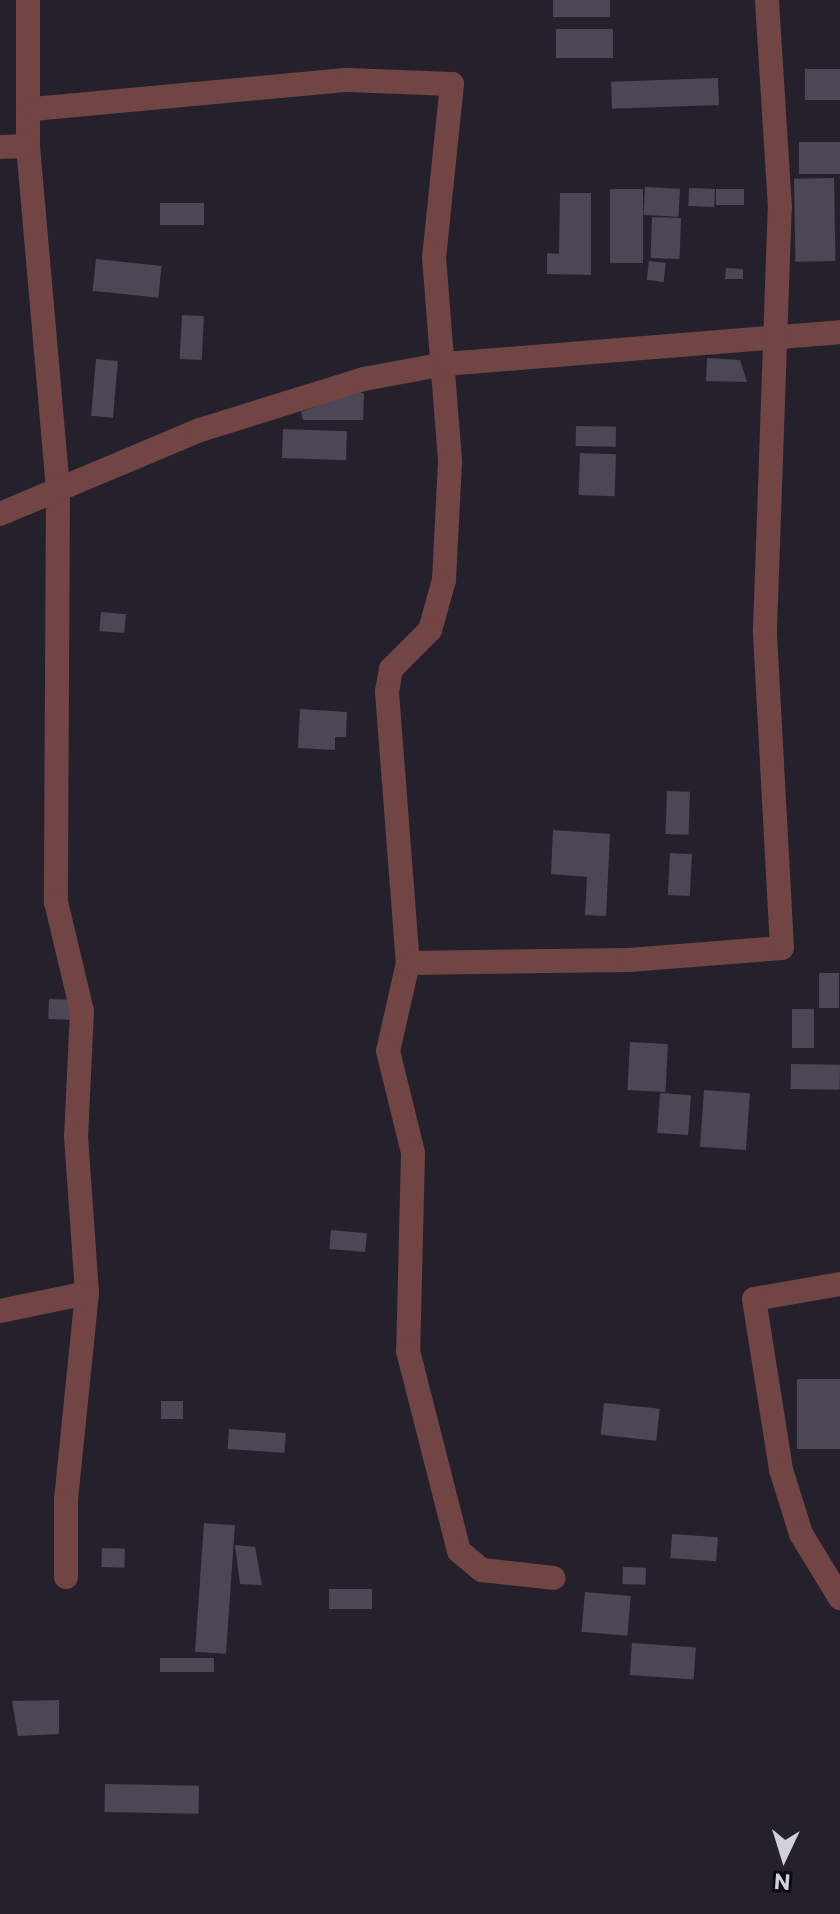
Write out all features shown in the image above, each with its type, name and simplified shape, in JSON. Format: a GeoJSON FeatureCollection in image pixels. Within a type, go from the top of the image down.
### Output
{"type":"FeatureCollection","features":[{"type":"Feature","properties":{"kind":"street"},"geometry":{"type":"LineString","coordinates":[[28,0],[33,109],[28,146],[58,490],[56,902],[82,1011],[76,1136],[87,1293],[66,1500],[66,1577]]}},
{"type":"Feature","properties":{"kind":"street"},"geometry":{"type":"LineString","coordinates":[[408,963],[629,960],[782,948],[764,574],[779,142],[767,0]]}},
{"type":"Feature","properties":{"kind":"street"},"geometry":{"type":"LineString","coordinates":[[33,109],[348,80],[452,84],[434,257],[445,364],[450,462],[444,580],[430,630],[391,669],[387,692],[408,963],[388,1051],[413,1153],[411,1368],[459,1551],[482,1570],[554,1578]]}},
{"type":"Feature","properties":{"kind":"street"},"geometry":{"type":"LineString","coordinates":[[0,147],[28,146]]}},
{"type":"Feature","properties":{"kind":"street"},"geometry":{"type":"LineString","coordinates":[[0,514],[275,404],[445,364],[840,332]]}},
{"type":"Feature","properties":{"kind":"street"},"geometry":{"type":"LineString","coordinates":[[840,1284],[754,1299],[781,1470],[801,1534],[840,1598]]}},
{"type":"Feature","properties":{"kind":"street"},"geometry":{"type":"LineString","coordinates":[[0,1311],[87,1293]]}},
{"type":"Feature","properties":{"kind":"building"},"geometry":{"type":"Polygon","coordinates":[[[553,0],[610,0],[610,17],[553,17],[553,0]]]}},
{"type":"Feature","properties":{"kind":"building"},"geometry":{"type":"Polygon","coordinates":[[[556,29],[613,29],[613,58],[556,58],[556,29]]]}},
{"type":"Feature","properties":{"kind":"building"},"geometry":{"type":"Polygon","coordinates":[[[805,69],[840,69],[840,100],[805,100],[805,69]]]}},
{"type":"Feature","properties":{"kind":"building"},"geometry":{"type":"Polygon","coordinates":[[[718,78],[719,105],[612,109],[611,82],[718,78]]]}},
{"type":"Feature","properties":{"kind":"building"},"geometry":{"type":"Polygon","coordinates":[[[799,142],[840,142],[840,174],[799,174],[799,142]]]}},
{"type":"Feature","properties":{"kind":"building"},"geometry":{"type":"Polygon","coordinates":[[[834,178],[835,261],[795,262],[794,179],[834,178]]]}},
{"type":"Feature","properties":{"kind":"building"},"geometry":{"type":"Polygon","coordinates":[[[645,187],[680,189],[678,217],[644,215],[645,187]]]}},
{"type":"Feature","properties":{"kind":"building"},"geometry":{"type":"Polygon","coordinates":[[[689,188],[715,189],[714,207],[688,206],[689,188]]]}},
{"type":"Feature","properties":{"kind":"building"},"geometry":{"type":"Polygon","coordinates":[[[610,189],[643,189],[643,263],[610,263],[610,189]]]}},
{"type":"Feature","properties":{"kind":"building"},"geometry":{"type":"Polygon","coordinates":[[[716,189],[744,189],[744,205],[716,205],[716,189]]]}},
{"type":"Feature","properties":{"kind":"building"},"geometry":{"type":"Polygon","coordinates":[[[560,193],[591,193],[591,275],[547,274],[547,253],[559,254],[560,193]]]}},
{"type":"Feature","properties":{"kind":"building"},"geometry":{"type":"Polygon","coordinates":[[[160,203],[204,203],[204,225],[160,225],[160,203]]]}},
{"type":"Feature","properties":{"kind":"building"},"geometry":{"type":"Polygon","coordinates":[[[652,217],[681,218],[680,259],[651,258],[652,217]]]}},
{"type":"Feature","properties":{"kind":"building"},"geometry":{"type":"Polygon","coordinates":[[[96,259],[162,266],[158,298],[93,291],[96,259]]]}},
{"type":"Feature","properties":{"kind":"building"},"geometry":{"type":"Polygon","coordinates":[[[649,261],[666,263],[664,282],[647,280],[649,261]]]}},
{"type":"Feature","properties":{"kind":"building"},"geometry":{"type":"Polygon","coordinates":[[[726,268],[743,269],[743,279],[725,279],[726,268]]]}},
{"type":"Feature","properties":{"kind":"building"},"geometry":{"type":"Polygon","coordinates":[[[182,315],[204,316],[202,360],[180,359],[182,315]]]}},
{"type":"Feature","properties":{"kind":"building"},"geometry":{"type":"Polygon","coordinates":[[[707,358],[740,360],[747,382],[706,381],[707,358]]]}},
{"type":"Feature","properties":{"kind":"building"},"geometry":{"type":"Polygon","coordinates":[[[96,359],[118,361],[113,418],[91,416],[96,359]]]}},
{"type":"Feature","properties":{"kind":"building"},"geometry":{"type":"Polygon","coordinates":[[[357,391],[364,394],[363,420],[303,420],[301,412],[357,391]]]}},
{"type":"Feature","properties":{"kind":"building"},"geometry":{"type":"Polygon","coordinates":[[[576,426],[616,427],[616,447],[576,446],[576,426]]]}},
{"type":"Feature","properties":{"kind":"building"},"geometry":{"type":"Polygon","coordinates":[[[283,429],[347,431],[346,460],[282,458],[283,429]]]}},
{"type":"Feature","properties":{"kind":"building"},"geometry":{"type":"Polygon","coordinates":[[[580,453],[616,454],[615,496],[579,495],[580,453]]]}},
{"type":"Feature","properties":{"kind":"building"},"geometry":{"type":"Polygon","coordinates":[[[101,612],[126,614],[124,633],[99,631],[101,612]]]}},
{"type":"Feature","properties":{"kind":"building"},"geometry":{"type":"Polygon","coordinates":[[[300,709],[347,712],[346,737],[335,737],[335,750],[298,748],[300,709]]]}},
{"type":"Feature","properties":{"kind":"building"},"geometry":{"type":"Polygon","coordinates":[[[667,791],[690,792],[688,835],[665,834],[667,791]]]}},
{"type":"Feature","properties":{"kind":"building"},"geometry":{"type":"Polygon","coordinates":[[[553,830],[610,834],[606,916],[585,915],[587,877],[551,874],[553,830]]]}},
{"type":"Feature","properties":{"kind":"building"},"geometry":{"type":"Polygon","coordinates":[[[670,853],[692,854],[690,896],[668,895],[670,853]]]}},
{"type":"Feature","properties":{"kind":"building"},"geometry":{"type":"Polygon","coordinates":[[[819,973],[839,973],[839,1008],[819,1008],[819,973]]]}},
{"type":"Feature","properties":{"kind":"building"},"geometry":{"type":"Polygon","coordinates":[[[49,999],[72,1000],[71,1020],[48,1019],[49,999]]]}},
{"type":"Feature","properties":{"kind":"building"},"geometry":{"type":"Polygon","coordinates":[[[792,1009],[814,1009],[814,1048],[792,1048],[792,1009]]]}},
{"type":"Feature","properties":{"kind":"building"},"geometry":{"type":"Polygon","coordinates":[[[630,1042],[668,1044],[665,1092],[627,1090],[630,1042]]]}},
{"type":"Feature","properties":{"kind":"building"},"geometry":{"type":"Polygon","coordinates":[[[791,1064],[840,1065],[840,1090],[791,1089],[791,1064]]]}},
{"type":"Feature","properties":{"kind":"building"},"geometry":{"type":"Polygon","coordinates":[[[704,1090],[750,1093],[746,1150],[700,1147],[704,1090]]]}},
{"type":"Feature","properties":{"kind":"building"},"geometry":{"type":"Polygon","coordinates":[[[660,1093],[691,1095],[688,1135],[657,1133],[660,1093]]]}},
{"type":"Feature","properties":{"kind":"building"},"geometry":{"type":"Polygon","coordinates":[[[331,1230],[367,1233],[365,1252],[329,1249],[331,1230]]]}},
{"type":"Feature","properties":{"kind":"building"},"geometry":{"type":"Polygon","coordinates":[[[797,1379],[840,1379],[840,1449],[797,1449],[797,1379]]]}},
{"type":"Feature","properties":{"kind":"building"},"geometry":{"type":"Polygon","coordinates":[[[161,1401],[183,1401],[183,1419],[161,1419],[161,1401]]]}},
{"type":"Feature","properties":{"kind":"building"},"geometry":{"type":"Polygon","coordinates":[[[604,1403],[660,1409],[656,1441],[601,1435],[604,1403]]]}},
{"type":"Feature","properties":{"kind":"building"},"geometry":{"type":"Polygon","coordinates":[[[229,1429],[286,1433],[284,1453],[228,1449],[229,1429]]]}},
{"type":"Feature","properties":{"kind":"building"},"geometry":{"type":"Polygon","coordinates":[[[204,1523],[235,1525],[226,1654],[195,1652],[204,1523]]]}},
{"type":"Feature","properties":{"kind":"building"},"geometry":{"type":"Polygon","coordinates":[[[672,1534],[718,1537],[716,1561],[670,1558],[672,1534]]]}},
{"type":"Feature","properties":{"kind":"building"},"geometry":{"type":"Polygon","coordinates":[[[235,1545],[255,1547],[262,1585],[240,1584],[235,1545]]]}},
{"type":"Feature","properties":{"kind":"building"},"geometry":{"type":"Polygon","coordinates":[[[102,1548],[125,1549],[124,1568],[101,1567],[102,1548]]]}},
{"type":"Feature","properties":{"kind":"building"},"geometry":{"type":"Polygon","coordinates":[[[623,1567],[646,1568],[645,1585],[622,1584],[623,1567]]]}},
{"type":"Feature","properties":{"kind":"building"},"geometry":{"type":"Polygon","coordinates":[[[329,1589],[372,1589],[372,1609],[329,1609],[329,1589]]]}},
{"type":"Feature","properties":{"kind":"building"},"geometry":{"type":"Polygon","coordinates":[[[585,1592],[631,1596],[627,1636],[582,1632],[585,1592]]]}},
{"type":"Feature","properties":{"kind":"building"},"geometry":{"type":"Polygon","coordinates":[[[632,1643],[696,1647],[694,1679],[630,1675],[632,1643]]]}},
{"type":"Feature","properties":{"kind":"building"},"geometry":{"type":"Polygon","coordinates":[[[160,1658],[214,1658],[214,1672],[160,1672],[160,1658]]]}},
{"type":"Feature","properties":{"kind":"building"},"geometry":{"type":"Polygon","coordinates":[[[59,1700],[59,1734],[18,1736],[12,1701],[59,1700]]]}},
{"type":"Feature","properties":{"kind":"building"},"geometry":{"type":"Polygon","coordinates":[[[105,1784],[199,1786],[198,1814],[105,1812],[105,1784]]]}}]}
